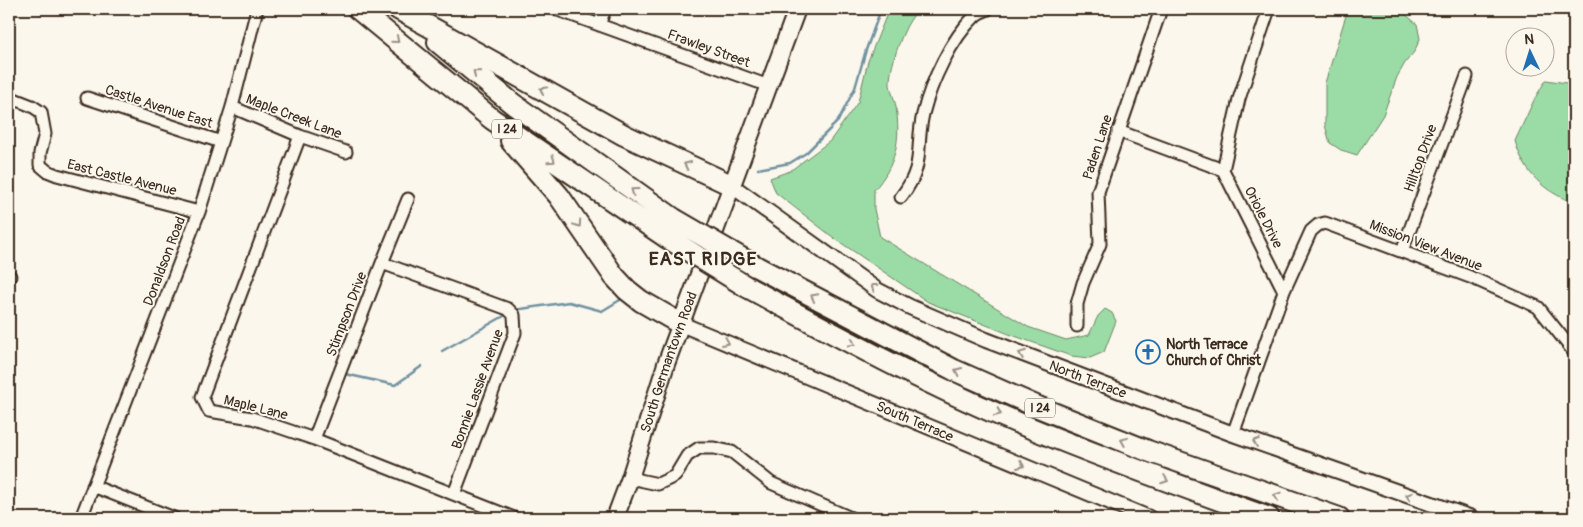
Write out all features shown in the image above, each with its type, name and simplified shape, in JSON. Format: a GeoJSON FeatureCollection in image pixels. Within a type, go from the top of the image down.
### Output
{"type":"FeatureCollection","features":[{"type":"Feature","properties":{"kind":"highway","name":"I 24"},"geometry":{"type":"LineString","coordinates":[[358,9],[492,119],[666,237],[747,287],[842,339],[934,384],[1027,426],[1144,473],[1269,518]]}},
{"type":"Feature","properties":{"kind":"highway","name":"I 24"},"geometry":{"type":"LineString","coordinates":[[398,9],[513,104],[674,219],[755,266],[954,370],[1030,403],[1148,451],[1339,518]]}},
{"type":"Feature","properties":{"kind":"highway"},"geometry":{"type":"LineString","coordinates":[[398,9],[624,135],[731,185]]}},
{"type":"Feature","properties":{"kind":"highway"},"geometry":{"type":"LineString","coordinates":[[492,119],[559,196],[614,276],[641,301],[681,324]]}},
{"type":"Feature","properties":{"kind":"main road","name":"South Germantown Road"},"geometry":{"type":"LineString","coordinates":[[615,518],[630,478],[666,364],[797,9]]}},
{"type":"Feature","properties":{"kind":"street","name":"Donaldson Road"},"geometry":{"type":"LineString","coordinates":[[81,518],[199,212],[232,107],[257,9]]}},
{"type":"Feature","properties":{"kind":"street","name":"Frawley Street"},"geometry":{"type":"LineString","coordinates":[[555,9],[769,86]]}},
{"type":"Feature","properties":{"kind":"street"},"geometry":{"type":"LineString","coordinates":[[598,25],[604,9]]}},
{"type":"Feature","properties":{"kind":"street"},"geometry":{"type":"LineString","coordinates":[[901,197],[912,182],[919,162],[923,114],[936,78],[954,43],[975,16],[988,9]]}},
{"type":"Feature","properties":{"kind":"street","name":"Paden Lane"},"geometry":{"type":"LineString","coordinates":[[1077,326],[1077,304],[1100,244],[1098,192],[1161,9]]}},
{"type":"Feature","properties":{"kind":"street"},"geometry":{"type":"LineString","coordinates":[[1118,131],[1223,170],[1239,99],[1269,9]]}},
{"type":"Feature","properties":{"kind":"street","name":"Hilltop Drive"},"geometry":{"type":"LineString","coordinates":[[1402,251],[1467,76]]}},
{"type":"Feature","properties":{"kind":"street","name":"East Castle Avenue"},"geometry":{"type":"LineString","coordinates":[[9,97],[42,112],[44,134],[40,153],[40,165],[47,171],[57,176],[199,212]]}},
{"type":"Feature","properties":{"kind":"street","name":"Castle Avenue East"},"geometry":{"type":"LineString","coordinates":[[87,98],[221,142]]}},
{"type":"Feature","properties":{"kind":"street","name":"Maple Creek Lane"},"geometry":{"type":"LineString","coordinates":[[232,107],[300,136],[346,152]]}},
{"type":"Feature","properties":{"kind":"street","name":"Maple Lane"},"geometry":{"type":"LineString","coordinates":[[300,136],[202,397],[209,411],[252,418],[314,440],[514,518]]}},
{"type":"Feature","properties":{"kind":"street","name":"Oriole Drive"},"geometry":{"type":"LineString","coordinates":[[1223,170],[1284,291]]}},
{"type":"Feature","properties":{"kind":"street","name":"North Terrace"},"geometry":{"type":"LineString","coordinates":[[731,185],[877,290],[910,308],[986,340],[1233,434],[1472,518]]}},
{"type":"Feature","properties":{"kind":"street","name":"Stimpson Drive"},"geometry":{"type":"LineString","coordinates":[[314,440],[408,199]]}},
{"type":"Feature","properties":{"kind":"street","name":"Mission View Avenue"},"geometry":{"type":"LineString","coordinates":[[1284,291],[1311,232],[1318,224],[1325,223],[1470,277],[1538,307],[1574,352]]}},
{"type":"Feature","properties":{"kind":"street","name":"Bonnie Lassie Avenue"},"geometry":{"type":"LineString","coordinates":[[382,263],[508,309],[514,315],[515,332],[454,494]]}},
{"type":"Feature","properties":{"kind":"street"},"geometry":{"type":"LineString","coordinates":[[1233,434],[1284,291]]}},
{"type":"Feature","properties":{"kind":"street","name":"South Terrace"},"geometry":{"type":"LineString","coordinates":[[681,324],[1149,518]]}},
{"type":"Feature","properties":{"kind":"street"},"geometry":{"type":"LineString","coordinates":[[630,478],[658,484],[675,476],[687,456],[699,448],[714,448],[732,452],[771,483],[851,518]]}},
{"type":"Feature","properties":{"kind":"street"},"geometry":{"type":"LineString","coordinates":[[93,486],[174,518]]}},
{"type":"Feature","properties":{"kind":"green space"},"geometry":{"type":"Polygon","coordinates":[[[889,9],[918,9],[908,23],[902,37],[894,58],[891,73],[890,85],[896,107],[898,130],[892,161],[874,190],[874,209],[880,237],[1028,327],[1066,340],[1089,335],[1098,316],[1105,309],[1112,313],[1116,321],[1104,352],[1090,358],[1071,356],[928,302],[834,238],[776,193],[770,178],[790,171],[830,141],[858,102],[868,61],[889,9]]]}},
{"type":"Feature","properties":{"kind":"green space"},"geometry":{"type":"Polygon","coordinates":[[[1348,9],[1399,9],[1417,24],[1420,39],[1414,52],[1397,77],[1383,115],[1357,155],[1341,150],[1330,143],[1325,125],[1325,83],[1348,9]]]}},
{"type":"Feature","properties":{"kind":"green space"},"geometry":{"type":"Polygon","coordinates":[[[1546,80],[1574,84],[1574,203],[1536,180],[1524,163],[1515,141],[1535,98],[1546,80]]]}},
{"type":"Feature","properties":{"kind":"waterway"},"geometry":{"type":"LineString","coordinates":[[758,169],[790,163],[806,153],[838,121],[855,88],[881,9]]}},
{"type":"Feature","properties":{"kind":"waterway"},"geometry":{"type":"LineString","coordinates":[[514,310],[569,302],[602,311],[620,300]]}},
{"type":"Feature","properties":{"kind":"waterway"},"geometry":{"type":"LineString","coordinates":[[442,351],[504,316]]}},
{"type":"Feature","properties":{"kind":"waterway"},"geometry":{"type":"LineString","coordinates":[[345,374],[395,385],[422,366]]}},
{"type":"Feature","properties":{"kind":"place","name":"North Terrace Church of Christ"},"geometry":{"type":"Point","coordinates":[1148,352]}},
{"type":"Feature","properties":{"kind":"district","name":"EAST RIDGE"},"geometry":{"type":"Point","coordinates":[703,258]}}]}
